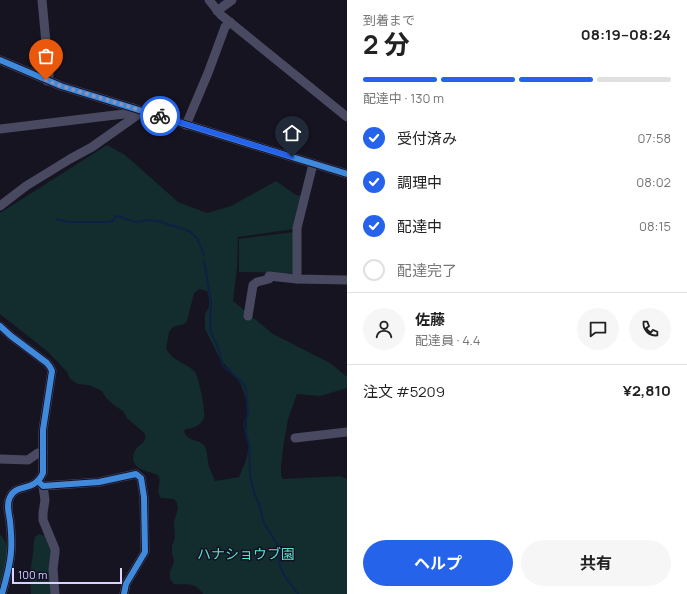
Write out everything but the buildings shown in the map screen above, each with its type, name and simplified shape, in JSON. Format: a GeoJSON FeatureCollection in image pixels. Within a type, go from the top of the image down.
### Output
{"type":"FeatureCollection","features":[{"type":"Feature","properties":{"kind":"street"},"geometry":{"type":"LineString","coordinates":[[42,0],[49,75],[47,80]]}},
{"type":"Feature","properties":{"kind":"street"},"geometry":{"type":"LineString","coordinates":[[209,0],[230,22],[347,117]]}},
{"type":"Feature","properties":{"kind":"street"},"geometry":{"type":"LineString","coordinates":[[217,10],[232,0]]}},
{"type":"Feature","properties":{"kind":"street"},"geometry":{"type":"LineString","coordinates":[[186,125],[208,73],[225,27],[230,22]]}},
{"type":"Feature","properties":{"kind":"street"},"geometry":{"type":"LineString","coordinates":[[0,60],[61,86],[347,174]]}},
{"type":"Feature","properties":{"kind":"street"},"geometry":{"type":"LineString","coordinates":[[0,129],[132,113],[136,109]]}},
{"type":"Feature","properties":{"kind":"street"},"geometry":{"type":"LineString","coordinates":[[0,206],[30,183],[95,145],[136,116],[136,109]]}},
{"type":"Feature","properties":{"kind":"street"},"geometry":{"type":"LineString","coordinates":[[297,278],[297,228],[313,164]]}},
{"type":"Feature","properties":{"kind":"street"},"geometry":{"type":"LineString","coordinates":[[248,316],[255,283],[269,279],[270,276],[347,280]]}},
{"type":"Feature","properties":{"kind":"street"},"geometry":{"type":"LineString","coordinates":[[0,326],[47,363],[52,371],[44,424],[43,473],[41,484],[45,500],[42,516],[56,553],[53,569],[54,594]]}},
{"type":"Feature","properties":{"kind":"street"},"geometry":{"type":"LineString","coordinates":[[295,438],[347,432]]}},
{"type":"Feature","properties":{"kind":"street"},"geometry":{"type":"LineString","coordinates":[[0,459],[28,460],[38,453],[43,453]]}},
{"type":"Feature","properties":{"kind":"street"},"geometry":{"type":"LineString","coordinates":[[2,594],[11,552],[8,500],[13,492],[41,484],[99,482],[136,474],[141,478],[144,497],[146,552],[126,584],[124,594]]}},
{"type":"Feature","properties":{"kind":"green space","name":"ハナショウブ園"},"geometry":{"type":"Polygon","coordinates":[[[107,145],[125,155],[178,202],[207,213],[231,206],[276,181],[296,195],[302,196],[294,229],[238,237],[237,268],[233,301],[273,334],[330,363],[347,377],[347,388],[320,396],[297,394],[288,419],[283,448],[281,475],[283,479],[340,476],[347,479],[347,594],[203,594],[194,585],[174,584],[170,579],[170,571],[174,560],[172,546],[175,538],[174,522],[178,508],[174,499],[161,498],[159,495],[158,489],[160,481],[158,475],[142,470],[136,466],[134,462],[134,452],[144,442],[145,434],[127,418],[123,411],[106,398],[102,391],[89,385],[78,384],[70,379],[67,372],[47,351],[0,314],[0,213],[107,145]],[[199,289],[194,293],[187,321],[184,324],[173,327],[169,332],[166,349],[173,357],[188,366],[197,375],[203,402],[204,418],[199,425],[184,431],[185,435],[190,439],[204,445],[209,467],[215,481],[239,477],[246,460],[249,446],[246,434],[247,412],[245,396],[241,385],[220,359],[205,329],[205,314],[209,307],[207,291],[199,289]]]}},
{"type":"Feature","properties":{"kind":"green space"},"geometry":{"type":"Polygon","coordinates":[[[294,232],[293,273],[239,272],[239,239],[294,232]]]}},
{"type":"Feature","properties":{"kind":"green space"},"geometry":{"type":"Polygon","coordinates":[[[39,534],[45,536],[52,548],[53,594],[31,594],[30,575],[34,541],[35,537],[39,534]]]}},
{"type":"Feature","properties":{"kind":"green space"},"geometry":{"type":"Polygon","coordinates":[[[0,535],[7,547],[8,554],[6,569],[0,591],[0,535]]]}},
{"type":"Feature","properties":{"kind":"waterway"},"geometry":{"type":"LineString","coordinates":[[115,217],[117,216],[136,222],[148,220],[158,221],[189,231],[197,238],[204,255]]}},
{"type":"Feature","properties":{"kind":"waterway"},"geometry":{"type":"LineString","coordinates":[[56,219],[68,222],[105,222],[112,221],[114,219]]}},
{"type":"Feature","properties":{"kind":"waterway"},"geometry":{"type":"LineString","coordinates":[[204,260],[211,303],[211,333],[218,347],[223,366],[241,381],[246,389],[248,414],[244,424],[249,445],[250,474],[254,493],[259,504],[264,523],[277,544],[280,566],[284,575],[298,594]]}},
{"type":"Feature","properties":{"kind":"cycle path"},"geometry":{"type":"LineString","coordinates":[[0,60],[61,86],[347,174]]}},
{"type":"Feature","properties":{"kind":"cycle path"},"geometry":{"type":"LineString","coordinates":[[0,326],[47,363],[52,371],[43,430],[43,473],[35,483],[16,490],[10,497],[8,503],[11,529],[11,548],[9,568],[2,594]]}},
{"type":"Feature","properties":{"kind":"cycle path"},"geometry":{"type":"LineString","coordinates":[[38,481],[43,486],[99,482],[136,474],[141,478],[144,497],[145,552],[126,584],[124,594]]}},
{"type":"Feature","properties":{"kind":"way so far"},"geometry":{"type":"LineString","coordinates":[[46,80],[61,86],[160,116]]}},
{"type":"Feature","properties":{"kind":"route"},"geometry":{"type":"LineString","coordinates":[[160,116],[292,157]]}}]}
